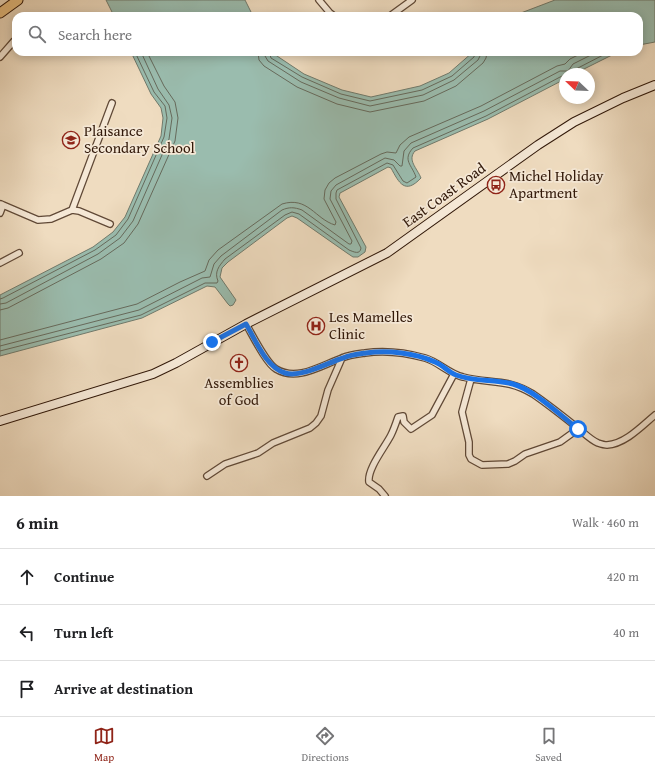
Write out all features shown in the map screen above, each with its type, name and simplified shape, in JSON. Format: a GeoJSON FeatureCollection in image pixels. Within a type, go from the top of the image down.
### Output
{"type":"FeatureCollection","features":[{"type":"Feature","properties":{"kind":"main road"},"geometry":{"type":"LineString","coordinates":[[0,13],[18,0]]}},
{"type":"Feature","properties":{"kind":"main road","name":"East Coast Road"},"geometry":{"type":"LineString","coordinates":[[0,421],[153,374],[176,363],[246,324],[387,253],[532,149],[574,122],[609,104],[655,85]]}},
{"type":"Feature","properties":{"kind":"street"},"geometry":{"type":"LineString","coordinates":[[319,0],[329,12]]}},
{"type":"Feature","properties":{"kind":"street"},"geometry":{"type":"LineString","coordinates":[[396,12],[412,0]]}},
{"type":"Feature","properties":{"kind":"street"},"geometry":{"type":"LineString","coordinates":[[0,57],[12,43]]}},
{"type":"Feature","properties":{"kind":"street"},"geometry":{"type":"LineString","coordinates":[[72,210],[112,103]]}},
{"type":"Feature","properties":{"kind":"street"},"geometry":{"type":"LineString","coordinates":[[0,213],[2,204],[38,220],[51,219],[72,210],[79,211],[110,224]]}},
{"type":"Feature","properties":{"kind":"street"},"geometry":{"type":"LineString","coordinates":[[0,263],[19,252]]}},
{"type":"Feature","properties":{"kind":"street"},"geometry":{"type":"LineString","coordinates":[[246,324],[270,364],[276,369],[291,375],[301,373],[342,358],[368,352],[402,353],[426,358],[454,374],[471,379],[505,383],[522,388],[534,395],[598,443],[606,445],[620,442],[655,415]]}},
{"type":"Feature","properties":{"kind":"street"},"geometry":{"type":"LineString","coordinates":[[207,476],[225,464],[258,453],[274,443],[310,428],[316,423],[321,416],[328,390],[342,358]]}},
{"type":"Feature","properties":{"kind":"street"},"geometry":{"type":"LineString","coordinates":[[385,496],[379,489],[369,482],[368,477],[370,470],[392,433],[398,417],[403,416],[404,422],[411,429],[432,415],[454,374]]}},
{"type":"Feature","properties":{"kind":"street"},"geometry":{"type":"LineString","coordinates":[[471,379],[462,412],[469,442],[469,456],[471,459],[482,464],[508,464],[525,454],[560,442],[578,429]]}},
{"type":"Feature","properties":{"kind":"water"},"geometry":{"type":"Polygon","coordinates":[[[106,0],[245,0],[251,12],[112,12],[106,0]]]}},
{"type":"Feature","properties":{"kind":"water"},"geometry":{"type":"Polygon","coordinates":[[[555,0],[655,0],[655,42],[643,44],[643,12],[524,12],[555,0]]]}},
{"type":"Feature","properties":{"kind":"water"},"geometry":{"type":"Polygon","coordinates":[[[133,56],[277,56],[304,74],[342,90],[371,97],[420,86],[449,73],[468,56],[610,56],[586,68],[559,68],[559,82],[488,119],[415,151],[412,161],[421,178],[411,186],[403,185],[391,168],[388,167],[340,193],[339,197],[366,247],[365,252],[358,257],[353,257],[292,216],[287,218],[222,268],[220,277],[236,300],[233,305],[230,306],[228,304],[215,287],[207,286],[142,318],[0,356],[0,295],[93,247],[113,232],[125,217],[161,136],[163,118],[161,108],[151,94],[133,56]]]}},
{"type":"Feature","properties":{"kind":"place","name":"Plaisance Secondary School"},"geometry":{"type":"Point","coordinates":[71,140]}},
{"type":"Feature","properties":{"kind":"place","name":"Michel Holiday Apartment"},"geometry":{"type":"Point","coordinates":[496,185]}},
{"type":"Feature","properties":{"kind":"place","name":"Les Mamelles Clinic"},"geometry":{"type":"Point","coordinates":[316,326]}},
{"type":"Feature","properties":{"kind":"place","name":"Assemblies of God"},"geometry":{"type":"Point","coordinates":[239,363]}},
{"type":"Feature","properties":{"kind":"route"},"geometry":{"type":"LineString","coordinates":[[212,342],[246,324],[270,364],[276,369],[291,375],[301,373],[347,356],[368,352],[402,353],[426,358],[454,374],[463,377],[513,384],[522,388],[534,395],[578,429]]}}]}
